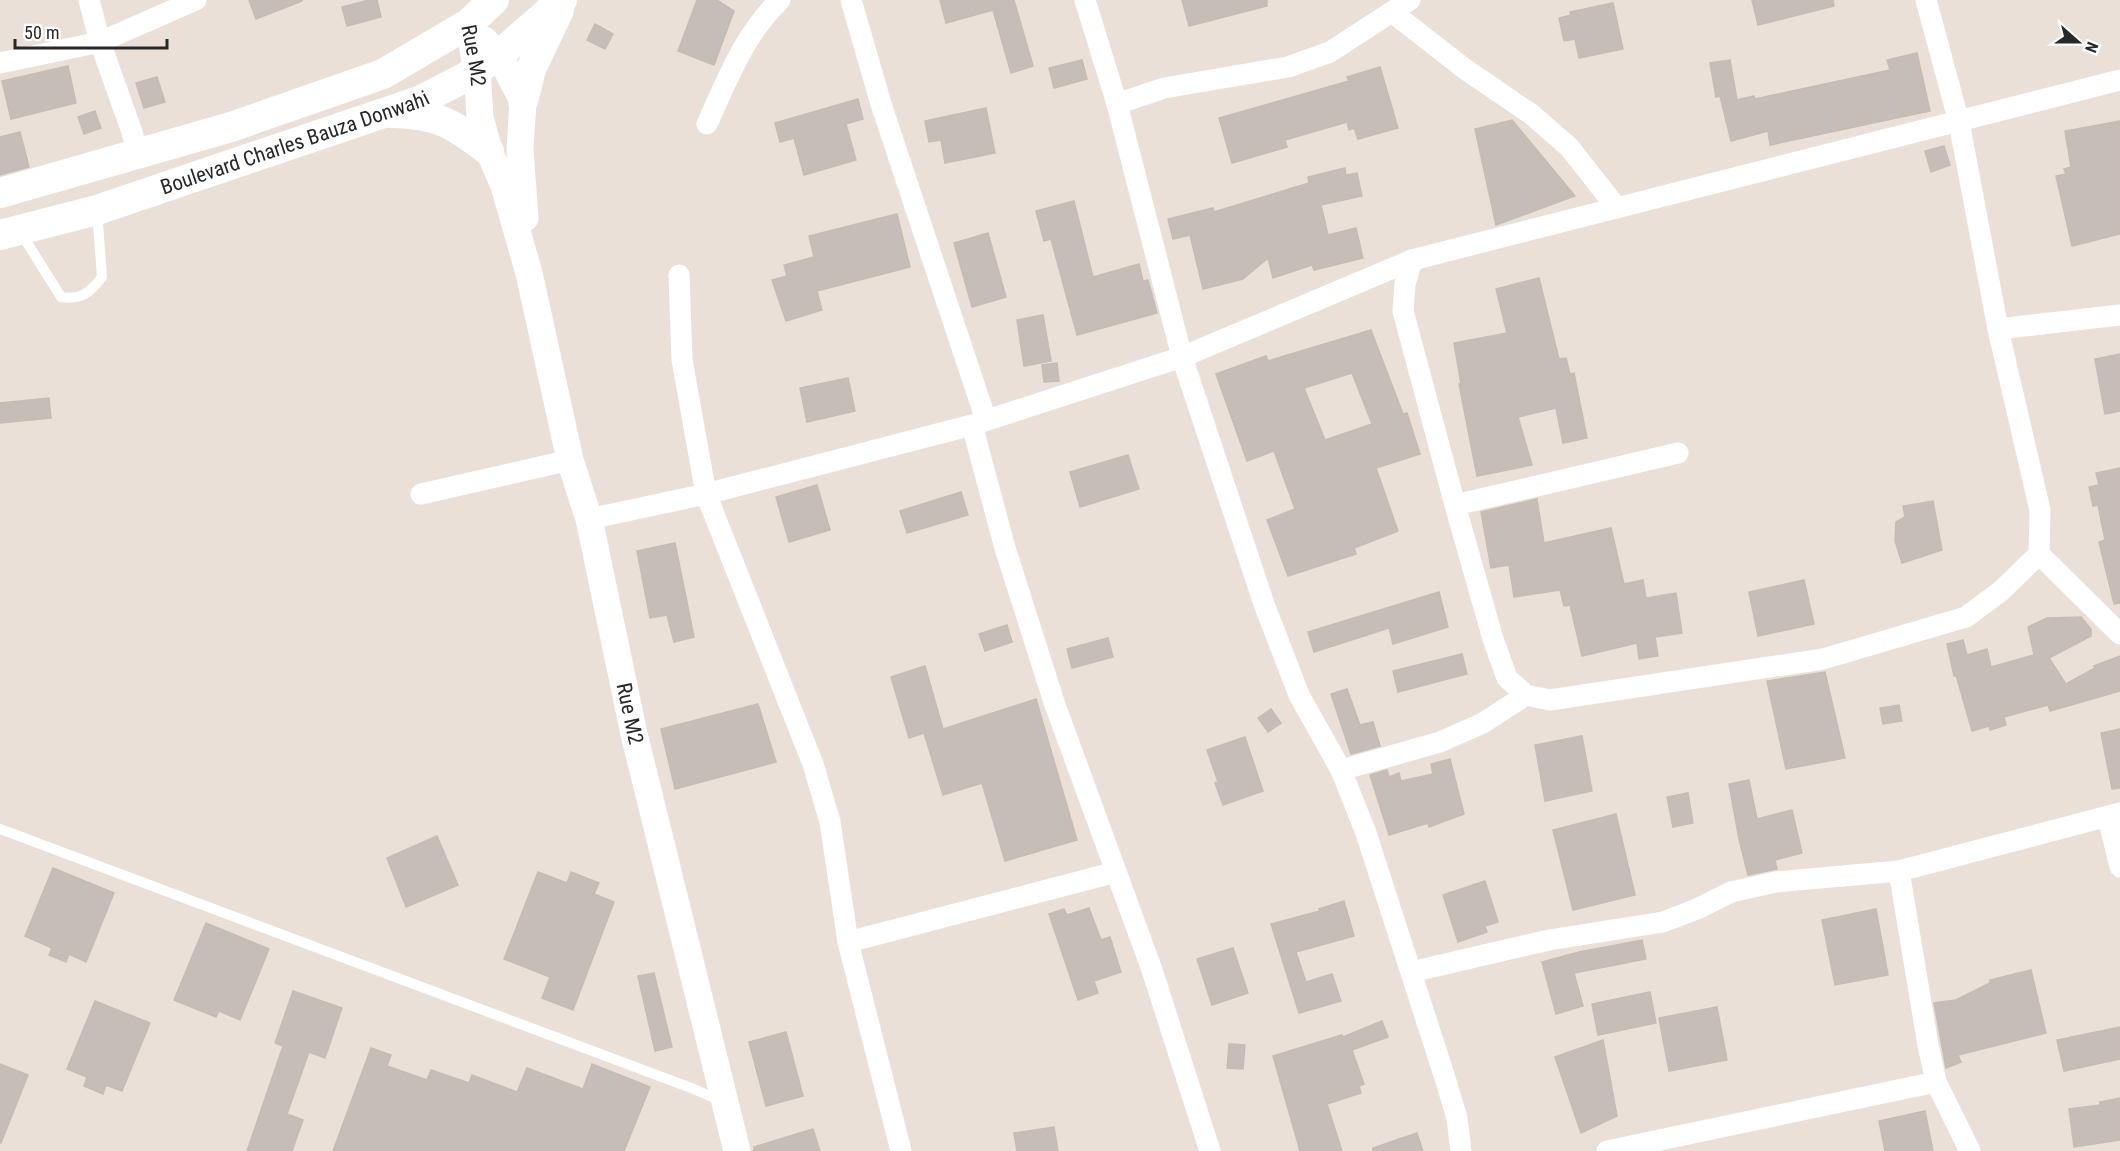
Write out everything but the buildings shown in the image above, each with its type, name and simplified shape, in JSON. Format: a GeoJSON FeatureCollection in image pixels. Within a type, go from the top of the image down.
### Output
{"type":"FeatureCollection","features":[{"type":"Feature","properties":{"kind":"main road","name":"Boulevard Charles Bauza Donwahi"},"geometry":{"type":"LineString","coordinates":[[0,193],[231,127],[383,74],[468,24],[494,0]]}},
{"type":"Feature","properties":{"kind":"main road","name":"Boulevard Charles Bauza Donwahi"},"geometry":{"type":"LineString","coordinates":[[10,232],[97,210],[419,101],[488,62],[563,0]]}},
{"type":"Feature","properties":{"kind":"main road"},"geometry":{"type":"LineString","coordinates":[[523,101],[531,69],[563,0]]}},
{"type":"Feature","properties":{"kind":"main road"},"geometry":{"type":"LineString","coordinates":[[386,112],[416,113],[444,120],[489,151]]}},
{"type":"Feature","properties":{"kind":"street"},"geometry":{"type":"LineString","coordinates":[[89,0],[100,42],[132,132],[137,153]]}},
{"type":"Feature","properties":{"kind":"street"},"geometry":{"type":"LineString","coordinates":[[0,63],[100,42],[196,0]]}},
{"type":"Feature","properties":{"kind":"street"},"geometry":{"type":"LineString","coordinates":[[707,124],[739,54],[763,16],[780,0]]}},
{"type":"Feature","properties":{"kind":"street"},"geometry":{"type":"LineString","coordinates":[[851,0],[979,423],[1005,548],[1054,702],[1152,970],[1210,1151]]}},
{"type":"Feature","properties":{"kind":"street"},"geometry":{"type":"LineString","coordinates":[[1085,0],[1117,104],[1182,357],[1264,604],[1299,695],[1341,770],[1366,833],[1457,1118],[1461,1151]]}},
{"type":"Feature","properties":{"kind":"street"},"geometry":{"type":"LineString","coordinates":[[1926,0],[1959,122],[1998,329],[2040,510],[2040,554],[2120,634]]}},
{"type":"Feature","properties":{"kind":"street"},"geometry":{"type":"LineString","coordinates":[[1117,104],[1164,88],[1288,67],[1330,52],[1401,6],[1465,69],[1531,114],[1569,147],[1617,208]]}},
{"type":"Feature","properties":{"kind":"street","name":"Rue M2"},"geometry":{"type":"LineString","coordinates":[[468,24],[488,62],[523,101],[520,150],[529,273]]}},
{"type":"Feature","properties":{"kind":"street","name":"Rue M2"},"geometry":{"type":"LineString","coordinates":[[488,62],[480,117],[489,151],[504,186],[529,273],[570,460],[589,519],[634,734],[737,1151]]}},
{"type":"Feature","properties":{"kind":"street"},"geometry":{"type":"LineString","coordinates":[[589,519],[706,494],[979,423],[1182,357],[1412,260],[2120,80]]}},
{"type":"Feature","properties":{"kind":"street"},"geometry":{"type":"LineString","coordinates":[[1412,260],[1405,284],[1403,311],[1493,639],[1507,678],[1526,695],[1550,700],[1823,659],[1966,617],[2001,591],[2040,554]]}},
{"type":"Feature","properties":{"kind":"street"},"geometry":{"type":"LineString","coordinates":[[679,275],[682,360],[706,494],[813,764],[830,822],[848,942],[901,1151]]}},
{"type":"Feature","properties":{"kind":"street"},"geometry":{"type":"LineString","coordinates":[[1998,329],[2120,315]]}},
{"type":"Feature","properties":{"kind":"street"},"geometry":{"type":"LineString","coordinates":[[1455,505],[1678,453]]}},
{"type":"Feature","properties":{"kind":"street"},"geometry":{"type":"LineString","coordinates":[[421,494],[570,460]]}},
{"type":"Feature","properties":{"kind":"street"},"geometry":{"type":"LineString","coordinates":[[1341,770],[1440,742],[1482,723],[1526,695]]}},
{"type":"Feature","properties":{"kind":"street"},"geometry":{"type":"LineString","coordinates":[[1411,972],[1549,940],[1663,922],[1697,909],[1731,892],[1776,882],[1899,871],[2114,815],[2120,867]]}},
{"type":"Feature","properties":{"kind":"street"},"geometry":{"type":"LineString","coordinates":[[1899,871],[1936,1082],[1970,1151]]}},
{"type":"Feature","properties":{"kind":"street"},"geometry":{"type":"LineString","coordinates":[[848,942],[1116,872]]}},
{"type":"Feature","properties":{"kind":"street"},"geometry":{"type":"LineString","coordinates":[[1607,1151],[1936,1082]]}},
{"type":"Feature","properties":{"kind":"lane"},"geometry":{"type":"LineString","coordinates":[[10,232],[61,297],[74,299],[92,290],[102,277],[97,210]]}},
{"type":"Feature","properties":{"kind":"lane"},"geometry":{"type":"LineString","coordinates":[[0,829],[724,1102]]}}]}
